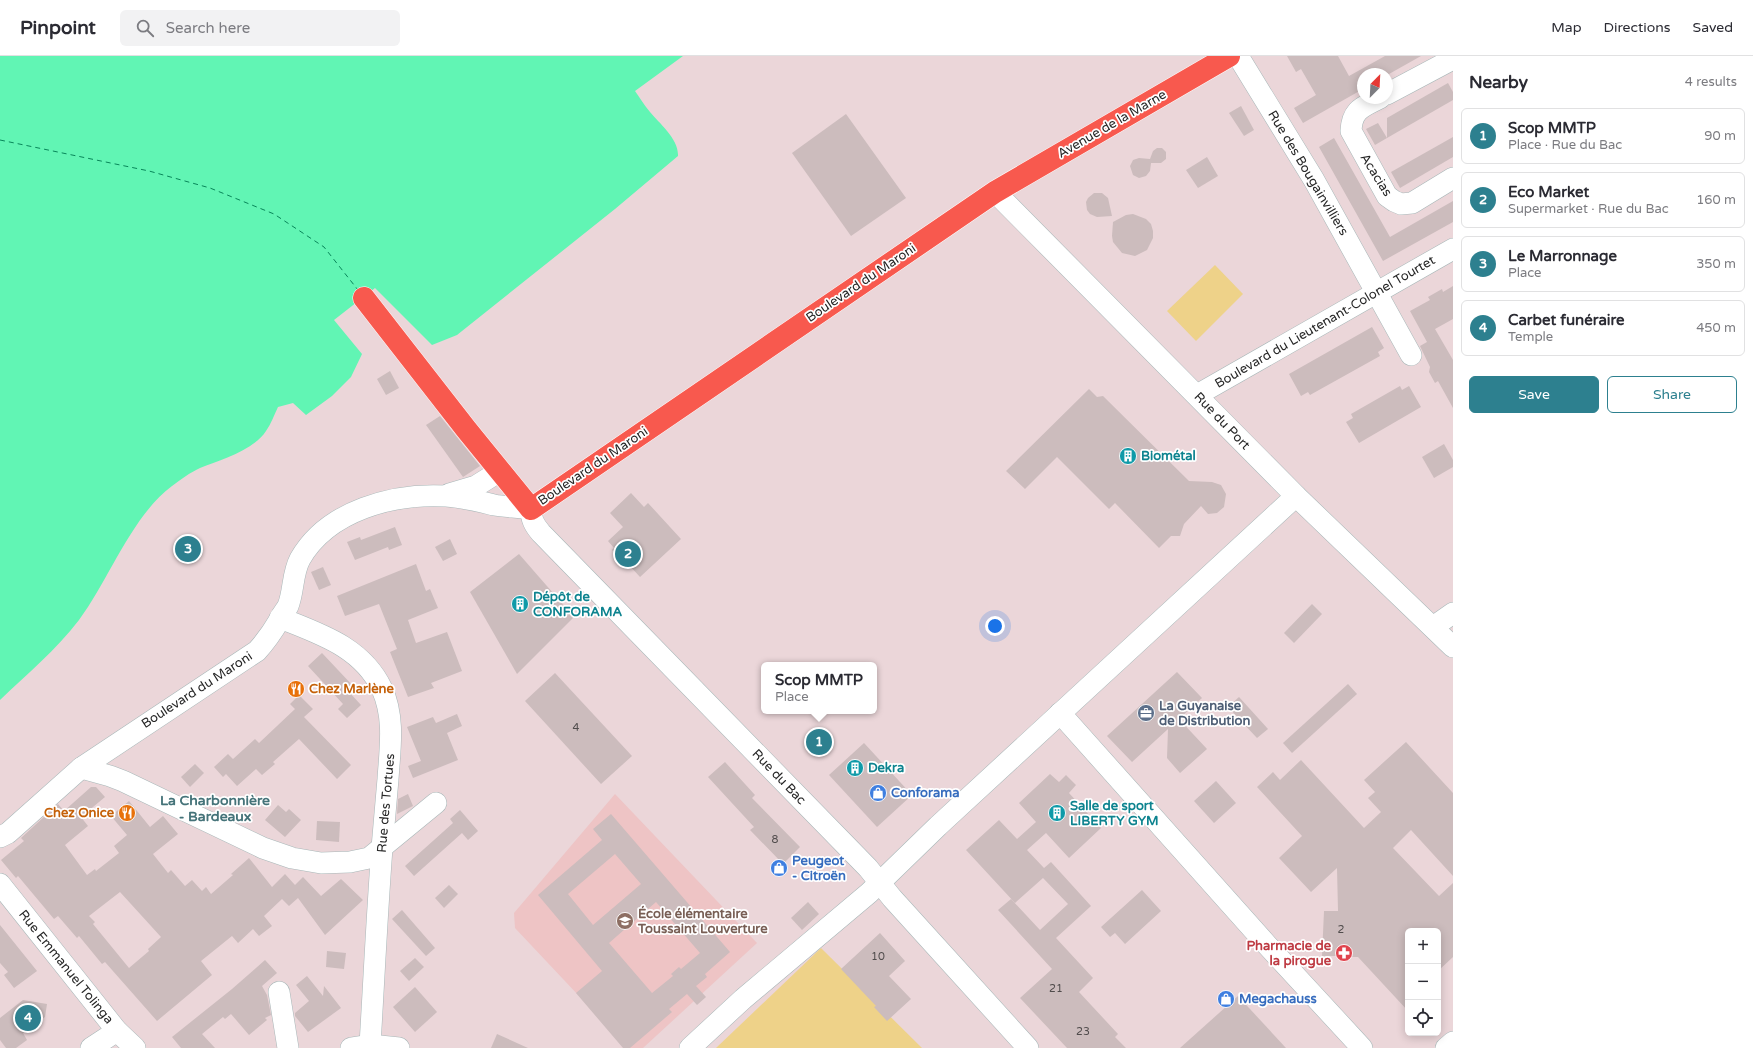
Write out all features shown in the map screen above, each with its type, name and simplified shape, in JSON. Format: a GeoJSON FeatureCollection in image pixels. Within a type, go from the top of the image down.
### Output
{"type":"FeatureCollection","features":[{"type":"Feature","properties":{"kind":"main road","name":"Avenue de la Marne"},"geometry":{"type":"LineString","coordinates":[[995,192],[1229,56]]}},
{"type":"Feature","properties":{"kind":"main road","name":"Boulevard du Maroni"},"geometry":{"type":"LineString","coordinates":[[530,509],[995,192]]}},
{"type":"Feature","properties":{"kind":"main road"},"geometry":{"type":"LineString","coordinates":[[364,298],[530,509]]}},
{"type":"Feature","properties":{"kind":"street","name":"Rue des Bougainvilliers"},"geometry":{"type":"LineString","coordinates":[[1238,56],[1314,180],[1411,355]]}},
{"type":"Feature","properties":{"kind":"street"},"geometry":{"type":"LineString","coordinates":[[1393,91],[1451,60]]}},
{"type":"Feature","properties":{"kind":"street","name":"Acacias"},"geometry":{"type":"LineString","coordinates":[[1370,104],[1355,113],[1351,131],[1387,196],[1398,203],[1408,204],[1453,178]]}},
{"type":"Feature","properties":{"kind":"street","name":"Rue du Port"},"geometry":{"type":"LineString","coordinates":[[995,192],[1296,496],[1453,647]]}},
{"type":"Feature","properties":{"kind":"street","name":"Boulevard du Lieutenant-Colonel Tourtet"},"geometry":{"type":"LineString","coordinates":[[1197,395],[1453,249]]}},
{"type":"Feature","properties":{"kind":"street"},"geometry":{"type":"LineString","coordinates":[[444,496],[476,486],[500,472]]}},
{"type":"Feature","properties":{"kind":"street","name":"Boulevard du Maroni"},"geometry":{"type":"LineString","coordinates":[[0,837],[8,833],[81,768],[257,650],[270,637],[288,606],[292,583],[300,560],[316,539],[337,521],[365,507],[404,498],[444,496],[530,509]]}},
{"type":"Feature","properties":{"kind":"street"},"geometry":{"type":"LineString","coordinates":[[690,1048],[743,999],[869,892],[1060,713],[1296,496]]}},
{"type":"Feature","properties":{"kind":"street","name":"Rue du Bac"},"geometry":{"type":"LineString","coordinates":[[530,509],[530,516],[533,525],[879,882],[1028,1048]]}},
{"type":"Feature","properties":{"kind":"street"},"geometry":{"type":"LineString","coordinates":[[1433,627],[1453,613]]}},
{"type":"Feature","properties":{"kind":"street","name":"Rue des Tortues"},"geometry":{"type":"LineString","coordinates":[[280,618],[322,634],[341,644],[364,664],[382,689],[390,716],[391,731],[382,848],[361,1047]]}},
{"type":"Feature","properties":{"kind":"street"},"geometry":{"type":"LineString","coordinates":[[1060,713],[1267,945],[1362,1048]]}},
{"type":"Feature","properties":{"kind":"street"},"geometry":{"type":"LineString","coordinates":[[81,768],[123,781],[252,844],[292,858],[321,863],[350,862],[369,858],[436,803]]}},
{"type":"Feature","properties":{"kind":"street","name":"Rue Emmanuel Tolinga"},"geometry":{"type":"LineString","coordinates":[[0,884],[117,1031],[135,1048]]}},
{"type":"Feature","properties":{"kind":"street"},"geometry":{"type":"LineString","coordinates":[[279,992],[288,1048]]}},
{"type":"Feature","properties":{"kind":"street"},"geometry":{"type":"LineString","coordinates":[[91,1048],[117,1031]]}},
{"type":"Feature","properties":{"kind":"street"},"geometry":{"type":"LineString","coordinates":[[1446,1048],[1453,1042]]}},
{"type":"Feature","properties":{"kind":"street"},"geometry":{"type":"LineString","coordinates":[[361,1047],[399,1048]]}},
{"type":"Feature","properties":{"kind":"shaded area"},"geometry":{"type":"Polygon","coordinates":[[[0,56],[683,56],[635,91],[672,138],[678,156],[615,209],[457,335],[432,345],[375,288],[334,320],[362,354],[351,377],[332,396],[306,415],[293,403],[278,407],[266,431],[253,444],[236,454],[200,468],[172,486],[145,514],[133,531],[79,620],[51,652],[0,700],[0,56]]]}},
{"type":"Feature","properties":{"kind":"shaded area"},"geometry":{"type":"Polygon","coordinates":[[[1215,265],[1243,294],[1196,341],[1167,311],[1215,265]]]}},
{"type":"Feature","properties":{"kind":"shaded area","name":"École élémentaire Toussaint Louverture"},"geometry":{"type":"Polygon","coordinates":[[[615,794],[757,943],[643,1048],[628,1048],[515,928],[514,913],[615,794]]]}},
{"type":"Feature","properties":{"kind":"shaded area"},"geometry":{"type":"Polygon","coordinates":[[[821,948],[922,1048],[716,1048],[821,948]]]}},
{"type":"Feature","properties":{"kind":"building"},"geometry":{"type":"Polygon","coordinates":[[[1287,56],[1338,56],[1349,76],[1357,72],[1357,92],[1303,123],[1294,108],[1316,95],[1301,69],[1296,72],[1287,56]]]}},
{"type":"Feature","properties":{"kind":"building"},"geometry":{"type":"Polygon","coordinates":[[[1385,56],[1421,56],[1393,72],[1393,68],[1363,68],[1385,56]]]}},
{"type":"Feature","properties":{"kind":"building"},"geometry":{"type":"Polygon","coordinates":[[[1448,83],[1453,92],[1453,100],[1387,138],[1387,118],[1448,83]]]}},
{"type":"Feature","properties":{"kind":"building"},"geometry":{"type":"Polygon","coordinates":[[[1241,106],[1254,130],[1244,136],[1229,113],[1241,106]]]}},
{"type":"Feature","properties":{"kind":"building"},"geometry":{"type":"Polygon","coordinates":[[[846,114],[906,198],[851,236],[792,153],[846,114]]]}},
{"type":"Feature","properties":{"kind":"building"},"geometry":{"type":"Polygon","coordinates":[[[1378,123],[1387,138],[1375,145],[1366,129],[1378,123]]]}},
{"type":"Feature","properties":{"kind":"building"},"geometry":{"type":"Polygon","coordinates":[[[1453,137],[1453,157],[1400,188],[1391,172],[1453,137]]]}},
{"type":"Feature","properties":{"kind":"building"},"geometry":{"type":"Polygon","coordinates":[[[1334,138],[1390,237],[1453,201],[1453,222],[1383,261],[1319,147],[1334,138]]]}},
{"type":"Feature","properties":{"kind":"building"},"geometry":{"type":"Polygon","coordinates":[[[1157,148],[1162,148],[1166,152],[1166,159],[1161,163],[1151,163],[1150,171],[1146,176],[1139,178],[1133,175],[1130,166],[1133,160],[1139,158],[1150,159],[1153,151],[1157,148]]]}},
{"type":"Feature","properties":{"kind":"building"},"geometry":{"type":"Polygon","coordinates":[[[1207,157],[1218,176],[1198,188],[1186,170],[1207,157]]]}},
{"type":"Feature","properties":{"kind":"building"},"geometry":{"type":"Polygon","coordinates":[[[1094,193],[1102,193],[1108,198],[1112,216],[1097,217],[1090,214],[1087,210],[1086,202],[1094,193]]]}},
{"type":"Feature","properties":{"kind":"building"},"geometry":{"type":"Polygon","coordinates":[[[1133,214],[1146,219],[1151,224],[1153,231],[1153,238],[1147,250],[1135,256],[1122,253],[1113,242],[1112,236],[1113,222],[1126,215],[1133,214]]]}},
{"type":"Feature","properties":{"kind":"building"},"geometry":{"type":"Polygon","coordinates":[[[1453,286],[1453,319],[1435,329],[1453,360],[1453,408],[1438,381],[1435,383],[1429,372],[1430,367],[1420,346],[1427,342],[1410,311],[1430,300],[1428,297],[1442,289],[1443,292],[1453,286]]]}},
{"type":"Feature","properties":{"kind":"building"},"geometry":{"type":"Polygon","coordinates":[[[1372,327],[1384,348],[1378,352],[1380,356],[1310,395],[1308,392],[1301,396],[1289,374],[1372,327]]]}},
{"type":"Feature","properties":{"kind":"building"},"geometry":{"type":"Polygon","coordinates":[[[390,371],[399,388],[386,395],[377,379],[390,371]]]}},
{"type":"Feature","properties":{"kind":"building"},"geometry":{"type":"Polygon","coordinates":[[[1400,386],[1402,390],[1409,386],[1421,407],[1359,443],[1346,422],[1353,418],[1351,414],[1400,386]]]}},
{"type":"Feature","properties":{"kind":"building"},"geometry":{"type":"Polygon","coordinates":[[[1089,389],[1097,397],[1103,396],[1189,481],[1212,482],[1221,485],[1226,494],[1224,507],[1217,513],[1208,514],[1201,506],[1184,524],[1180,536],[1171,536],[1159,548],[1115,503],[1109,509],[1057,457],[1025,489],[1006,471],[1089,389]]]}},
{"type":"Feature","properties":{"kind":"building"},"geometry":{"type":"Polygon","coordinates":[[[440,416],[480,466],[463,477],[426,425],[440,416]]]}},
{"type":"Feature","properties":{"kind":"building"},"geometry":{"type":"Polygon","coordinates":[[[1444,444],[1453,460],[1453,467],[1434,478],[1422,457],[1444,444]]]}},
{"type":"Feature","properties":{"kind":"building"},"geometry":{"type":"Polygon","coordinates":[[[631,493],[644,507],[648,503],[681,539],[640,577],[612,550],[614,548],[608,541],[623,527],[610,513],[631,493]]]}},
{"type":"Feature","properties":{"kind":"building"},"geometry":{"type":"Polygon","coordinates":[[[395,527],[402,545],[389,550],[388,547],[355,560],[347,542],[360,537],[361,540],[395,527]]]}},
{"type":"Feature","properties":{"kind":"building"},"geometry":{"type":"Polygon","coordinates":[[[450,539],[457,554],[443,561],[435,547],[450,539]]]}},
{"type":"Feature","properties":{"kind":"building","name":"Dépôt de CONFORAMA"},"geometry":{"type":"Polygon","coordinates":[[[519,554],[574,617],[517,674],[470,592],[519,554]]]}},
{"type":"Feature","properties":{"kind":"building"},"geometry":{"type":"Polygon","coordinates":[[[416,564],[426,591],[430,589],[438,608],[408,620],[416,643],[447,632],[462,671],[431,683],[434,688],[408,697],[390,652],[397,649],[379,604],[345,616],[337,596],[416,564]]]}},
{"type":"Feature","properties":{"kind":"building"},"geometry":{"type":"Polygon","coordinates":[[[323,567],[331,585],[319,590],[311,572],[323,567]]]}},
{"type":"Feature","properties":{"kind":"building"},"geometry":{"type":"Polygon","coordinates":[[[1312,604],[1322,614],[1294,643],[1284,633],[1312,604]]]}},
{"type":"Feature","properties":{"kind":"building"},"geometry":{"type":"Polygon","coordinates":[[[322,653],[354,687],[349,692],[361,705],[347,718],[338,709],[343,704],[308,666],[322,653]]]}},
{"type":"Feature","properties":{"kind":"building"},"geometry":{"type":"Polygon","coordinates":[[[1177,672],[1202,698],[1179,719],[1207,749],[1180,773],[1167,758],[1168,729],[1132,762],[1107,736],[1177,672]]]}},
{"type":"Feature","properties":{"kind":"building"},"geometry":{"type":"Polygon","coordinates":[[[555,673],[632,756],[601,784],[525,701],[555,673]]]}},
{"type":"Feature","properties":{"kind":"building"},"geometry":{"type":"Polygon","coordinates":[[[1348,684],[1357,694],[1292,753],[1283,743],[1348,684]]]}},
{"type":"Feature","properties":{"kind":"building"},"geometry":{"type":"Polygon","coordinates":[[[299,695],[313,709],[304,717],[351,765],[337,779],[299,739],[273,762],[275,764],[262,775],[256,769],[237,786],[226,774],[223,777],[214,767],[228,754],[233,759],[255,739],[259,743],[295,709],[290,704],[299,695]]]}},
{"type":"Feature","properties":{"kind":"building"},"geometry":{"type":"Polygon","coordinates":[[[1239,697],[1268,729],[1257,738],[1228,707],[1239,697]]]}},
{"type":"Feature","properties":{"kind":"building"},"geometry":{"type":"Polygon","coordinates":[[[457,714],[462,726],[447,733],[458,760],[413,778],[408,766],[421,761],[407,727],[433,717],[436,723],[457,714]]]}},
{"type":"Feature","properties":{"kind":"building"},"geometry":{"type":"Polygon","coordinates":[[[1406,742],[1453,793],[1453,876],[1411,830],[1393,848],[1439,896],[1453,883],[1453,957],[1441,968],[1441,928],[1405,928],[1405,1008],[1358,957],[1349,957],[1344,961],[1340,956],[1322,956],[1324,911],[1338,911],[1337,868],[1311,892],[1279,858],[1302,836],[1257,787],[1273,772],[1280,780],[1301,760],[1364,828],[1381,812],[1368,798],[1375,792],[1364,780],[1406,742]]]}},
{"type":"Feature","properties":{"kind":"building","name":"Conforama"},"geometry":{"type":"Polygon","coordinates":[[[864,743],[912,795],[877,827],[829,775],[864,743]]]}},
{"type":"Feature","properties":{"kind":"building"},"geometry":{"type":"Polygon","coordinates":[[[725,762],[755,795],[752,798],[800,847],[783,864],[750,830],[754,827],[708,777],[725,762]]]}},
{"type":"Feature","properties":{"kind":"building"},"geometry":{"type":"Polygon","coordinates":[[[195,764],[204,773],[190,787],[181,777],[195,764]]]}},
{"type":"Feature","properties":{"kind":"building"},"geometry":{"type":"Polygon","coordinates":[[[1050,774],[1059,782],[1066,775],[1076,785],[1069,793],[1101,828],[1069,858],[1046,833],[1027,850],[1044,868],[1051,862],[1091,906],[1056,938],[1093,978],[1079,992],[1118,1034],[1115,1037],[1126,1048],[1067,1048],[1020,998],[1052,969],[998,910],[1011,899],[1040,930],[1068,904],[1043,878],[1015,903],[966,850],[999,820],[1017,839],[1036,822],[1019,803],[1050,774]]]}},
{"type":"Feature","properties":{"kind":"building"},"geometry":{"type":"Polygon","coordinates":[[[1216,781],[1236,803],[1214,823],[1194,801],[1216,781]]]}},
{"type":"Feature","properties":{"kind":"building"},"geometry":{"type":"Polygon","coordinates":[[[91,787],[96,787],[105,797],[81,817],[88,826],[65,845],[87,875],[95,869],[96,871],[119,853],[114,846],[127,835],[111,816],[129,801],[150,827],[163,816],[178,834],[153,854],[168,873],[171,870],[185,886],[192,880],[202,891],[206,887],[211,894],[233,875],[231,874],[249,858],[272,887],[285,874],[295,885],[303,877],[321,896],[341,879],[363,900],[325,935],[298,898],[289,906],[282,899],[264,916],[272,926],[259,936],[253,929],[238,943],[232,936],[201,961],[212,975],[157,1021],[105,962],[102,964],[79,936],[77,938],[58,916],[54,919],[18,876],[16,878],[1,860],[24,841],[21,838],[58,804],[64,811],[91,787]],[[120,892],[89,916],[95,922],[93,924],[129,968],[149,951],[148,949],[161,937],[120,892]]]}},
{"type":"Feature","properties":{"kind":"building"},"geometry":{"type":"Polygon","coordinates":[[[408,794],[413,806],[397,814],[398,799],[408,794]]]}},
{"type":"Feature","properties":{"kind":"building"},"geometry":{"type":"Polygon","coordinates":[[[278,805],[286,812],[289,809],[301,820],[285,837],[265,820],[278,805]]]}},
{"type":"Feature","properties":{"kind":"building"},"geometry":{"type":"Polygon","coordinates":[[[460,810],[478,831],[468,840],[462,833],[414,876],[405,866],[453,823],[450,819],[460,810]]]}},
{"type":"Feature","properties":{"kind":"building"},"geometry":{"type":"Polygon","coordinates":[[[611,814],[730,952],[705,974],[707,977],[696,986],[706,997],[697,1005],[687,994],[669,1009],[672,1012],[630,1048],[623,1048],[576,993],[602,971],[538,895],[602,840],[593,829],[611,814]],[[615,854],[568,894],[593,925],[641,884],[615,854]],[[656,902],[609,943],[652,993],[673,976],[671,974],[679,967],[681,969],[700,953],[656,902]]]}},
{"type":"Feature","properties":{"kind":"building"},"geometry":{"type":"Polygon","coordinates":[[[317,821],[340,822],[339,842],[316,840],[317,821]]]}},
{"type":"Feature","properties":{"kind":"building"},"geometry":{"type":"Polygon","coordinates":[[[449,885],[458,894],[444,908],[435,898],[449,885]]]}},
{"type":"Feature","properties":{"kind":"building"},"geometry":{"type":"Polygon","coordinates":[[[1142,890],[1161,911],[1125,944],[1115,933],[1110,937],[1101,927],[1142,890]]]}},
{"type":"Feature","properties":{"kind":"building"},"geometry":{"type":"Polygon","coordinates":[[[808,902],[819,914],[802,930],[791,918],[808,902]]]}},
{"type":"Feature","properties":{"kind":"building"},"geometry":{"type":"Polygon","coordinates":[[[402,910],[435,948],[426,956],[392,919],[402,910]]]}},
{"type":"Feature","properties":{"kind":"building"},"geometry":{"type":"Polygon","coordinates":[[[0,925],[37,971],[14,988],[4,975],[8,972],[0,963],[0,925]]]}},
{"type":"Feature","properties":{"kind":"building"},"geometry":{"type":"Polygon","coordinates":[[[880,933],[905,961],[889,976],[911,999],[887,1021],[874,1007],[876,1006],[841,969],[880,933]]]}},
{"type":"Feature","properties":{"kind":"building"},"geometry":{"type":"Polygon","coordinates":[[[327,951],[346,953],[344,969],[326,967],[327,951]]]}},
{"type":"Feature","properties":{"kind":"building"},"geometry":{"type":"Polygon","coordinates":[[[415,958],[424,967],[409,981],[400,971],[415,958]]]}},
{"type":"Feature","properties":{"kind":"building"},"geometry":{"type":"Polygon","coordinates":[[[265,960],[277,973],[262,986],[267,995],[271,1015],[265,1018],[267,1020],[249,1035],[231,1014],[225,1019],[223,1017],[202,1034],[215,1048],[181,1048],[172,1037],[232,989],[265,960]]]}},
{"type":"Feature","properties":{"kind":"building"},"geometry":{"type":"Polygon","coordinates":[[[307,976],[323,996],[324,986],[341,1008],[308,1032],[295,1016],[295,1013],[309,1001],[296,985],[307,976]]]}},
{"type":"Feature","properties":{"kind":"building"},"geometry":{"type":"Polygon","coordinates":[[[415,987],[437,1012],[415,1032],[393,1007],[415,987]]]}},
{"type":"Feature","properties":{"kind":"building"},"geometry":{"type":"Polygon","coordinates":[[[1238,996],[1286,1048],[1180,1048],[1238,996]]]}},
{"type":"Feature","properties":{"kind":"building"},"geometry":{"type":"Polygon","coordinates":[[[23,1000],[47,1004],[45,1017],[23,1033],[27,1040],[16,1048],[6,1048],[0,1040],[0,1018],[23,1000]]]}},
{"type":"Feature","properties":{"kind":"building"},"geometry":{"type":"Polygon","coordinates":[[[497,1034],[528,1048],[491,1048],[497,1034]]]}},
{"type":"Feature","properties":{"kind":"ferry route"},"geometry":{"type":"LineString","coordinates":[[0,140],[149,171],[210,188],[274,214],[324,247],[358,290]]}},
{"type":"Feature","properties":{"kind":"place","name":"Biométal"},"geometry":{"type":"Point","coordinates":[1128,456]}},
{"type":"Feature","properties":{"kind":"place","name":"Le Marronnage"},"geometry":{"type":"Point","coordinates":[188,549]}},
{"type":"Feature","properties":{"kind":"place","name":"Eco Market"},"geometry":{"type":"Point","coordinates":[628,554]}},
{"type":"Feature","properties":{"kind":"place","name":"Dépôt de CONFORAMA"},"geometry":{"type":"Point","coordinates":[520,604]}},
{"type":"Feature","properties":{"kind":"place","name":"Chez Marlène"},"geometry":{"type":"Point","coordinates":[296,689]}},
{"type":"Feature","properties":{"kind":"place","name":"La Guyanaise de Distribution"},"geometry":{"type":"Point","coordinates":[1146,713]}},
{"type":"Feature","properties":{"kind":"place","name":"Scop MMTP"},"geometry":{"type":"Point","coordinates":[819,742]}},
{"type":"Feature","properties":{"kind":"place","name":"Dekra"},"geometry":{"type":"Point","coordinates":[855,768]}},
{"type":"Feature","properties":{"kind":"place","name":"Conforama"},"geometry":{"type":"Point","coordinates":[878,793]}},
{"type":"Feature","properties":{"kind":"place","name":"Chez Onice"},"geometry":{"type":"Point","coordinates":[127,813]}},
{"type":"Feature","properties":{"kind":"place","name":"Salle de sport LIBERTY GYM"},"geometry":{"type":"Point","coordinates":[1057,813]}},
{"type":"Feature","properties":{"kind":"place","name":"Peugeot - Citroën"},"geometry":{"type":"Point","coordinates":[779,868]}},
{"type":"Feature","properties":{"kind":"place","name":"École élémentaire Toussaint Louverture"},"geometry":{"type":"Point","coordinates":[625,921]}},
{"type":"Feature","properties":{"kind":"place","name":"Pharmacie de la pirogue"},"geometry":{"type":"Point","coordinates":[1344,953]}},
{"type":"Feature","properties":{"kind":"place","name":"Megachauss"},"geometry":{"type":"Point","coordinates":[1226,999]}},
{"type":"Feature","properties":{"kind":"place","name":"Carbet funéraire"},"geometry":{"type":"Point","coordinates":[28,1018]}},
{"type":"Feature","properties":{"kind":"district","name":"La Charbonnière - Bardeaux"},"geometry":{"type":"Point","coordinates":[215,808]}}]}
